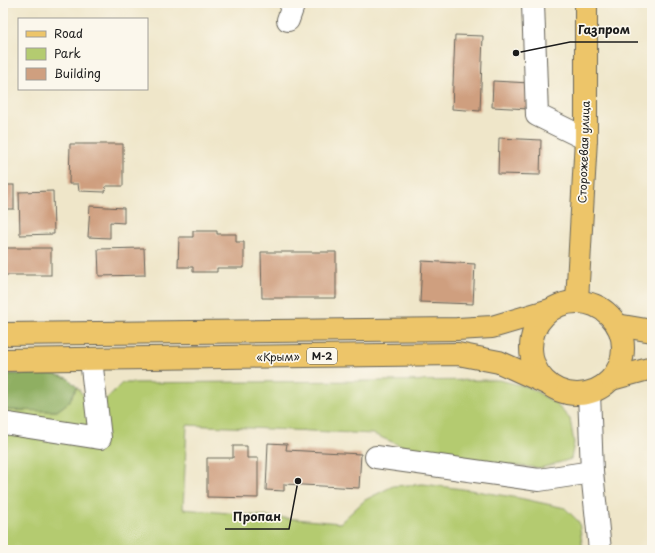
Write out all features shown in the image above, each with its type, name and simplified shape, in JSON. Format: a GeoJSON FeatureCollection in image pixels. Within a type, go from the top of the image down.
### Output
{"type":"FeatureCollection","features":[{"type":"Feature","properties":{"kind":"main road","name":"Сторожевая улица"},"geometry":{"type":"LineString","coordinates":[[577,301],[586,139],[586,3]]}},
{"type":"Feature","properties":{"kind":"main road"},"geometry":{"type":"LineString","coordinates":[[3,334],[442,329],[492,327],[550,310],[562,304],[577,301],[589,303],[610,315],[623,338],[623,352],[620,366],[612,379],[602,388],[589,393],[575,394],[560,392],[548,384],[538,374],[532,361],[531,346],[533,333],[540,320],[550,310]]}},
{"type":"Feature","properties":{"kind":"main road"},"geometry":{"type":"LineString","coordinates":[[617,325],[652,331]]}},
{"type":"Feature","properties":{"kind":"main road","name":"«Крым»"},"geometry":{"type":"LineString","coordinates":[[3,360],[458,354],[499,362],[548,384]]}},
{"type":"Feature","properties":{"kind":"main road"},"geometry":{"type":"LineString","coordinates":[[612,379],[652,368]]}},
{"type":"Feature","properties":{"kind":"street"},"geometry":{"type":"LineString","coordinates":[[533,3],[536,114],[586,139]]}},
{"type":"Feature","properties":{"kind":"street"},"geometry":{"type":"LineString","coordinates":[[3,423],[100,438],[91,359]]}},
{"type":"Feature","properties":{"kind":"street"},"geometry":{"type":"LineString","coordinates":[[589,393],[592,472],[600,550]]}},
{"type":"Feature","properties":{"kind":"street"},"geometry":{"type":"LineString","coordinates":[[376,457],[539,480],[592,472]]}},
{"type":"Feature","properties":{"kind":"green space"},"geometry":{"type":"Polygon","coordinates":[[[3,374],[54,374],[68,378],[77,387],[69,402],[57,411],[3,410],[3,374]]]}},
{"type":"Feature","properties":{"kind":"green space"},"geometry":{"type":"Polygon","coordinates":[[[499,380],[529,387],[555,403],[570,419],[574,443],[571,459],[541,468],[421,454],[373,434],[187,425],[183,509],[340,523],[365,500],[393,486],[423,484],[519,498],[565,508],[579,522],[583,550],[3,550],[3,410],[57,411],[69,402],[77,387],[92,407],[101,404],[122,383],[499,380]]]}},
{"type":"Feature","properties":{"kind":"building"},"geometry":{"type":"Polygon","coordinates":[[[455,35],[483,36],[480,111],[452,109],[455,35]]]}},
{"type":"Feature","properties":{"kind":"building"},"geometry":{"type":"Polygon","coordinates":[[[493,81],[530,83],[529,109],[492,107],[493,81]]]}},
{"type":"Feature","properties":{"kind":"building"},"geometry":{"type":"Polygon","coordinates":[[[499,138],[541,140],[540,175],[498,174],[499,138]]]}},
{"type":"Feature","properties":{"kind":"building"},"geometry":{"type":"Polygon","coordinates":[[[70,144],[123,144],[123,186],[106,186],[105,192],[79,191],[78,184],[69,184],[70,144]]]}},
{"type":"Feature","properties":{"kind":"building"},"geometry":{"type":"Polygon","coordinates":[[[3,185],[14,185],[14,209],[3,209],[3,185]]]}},
{"type":"Feature","properties":{"kind":"building"},"geometry":{"type":"Polygon","coordinates":[[[53,191],[54,234],[20,235],[19,192],[53,191]]]}},
{"type":"Feature","properties":{"kind":"building"},"geometry":{"type":"Polygon","coordinates":[[[90,206],[124,208],[124,223],[110,222],[110,238],[88,237],[90,206]]]}},
{"type":"Feature","properties":{"kind":"building"},"geometry":{"type":"Polygon","coordinates":[[[193,231],[217,231],[217,234],[236,234],[236,242],[244,242],[244,268],[217,268],[217,272],[193,272],[193,267],[178,267],[179,237],[193,237],[193,231]]]}},
{"type":"Feature","properties":{"kind":"building"},"geometry":{"type":"Polygon","coordinates":[[[3,248],[51,248],[51,275],[3,275],[3,248]]]}},
{"type":"Feature","properties":{"kind":"building"},"geometry":{"type":"Polygon","coordinates":[[[144,248],[145,275],[99,276],[98,249],[144,248]]]}},
{"type":"Feature","properties":{"kind":"building"},"geometry":{"type":"Polygon","coordinates":[[[261,252],[336,252],[336,298],[262,298],[261,252]]]}},
{"type":"Feature","properties":{"kind":"building"},"geometry":{"type":"Polygon","coordinates":[[[422,261],[475,264],[473,304],[420,302],[422,261]]]}},
{"type":"Feature","properties":{"kind":"building"},"geometry":{"type":"Polygon","coordinates":[[[268,443],[287,444],[286,450],[361,454],[359,488],[284,484],[284,491],[266,490],[268,443]]]}},
{"type":"Feature","properties":{"kind":"building"},"geometry":{"type":"Polygon","coordinates":[[[233,446],[247,446],[247,458],[258,458],[258,498],[207,497],[207,458],[233,458],[233,446]]]}},
{"type":"Feature","properties":{"kind":"place","name":"Газпром"},"geometry":{"type":"Point","coordinates":[516,53]}},
{"type":"Feature","properties":{"kind":"place","name":"Пропан"},"geometry":{"type":"Point","coordinates":[298,481]}}]}
